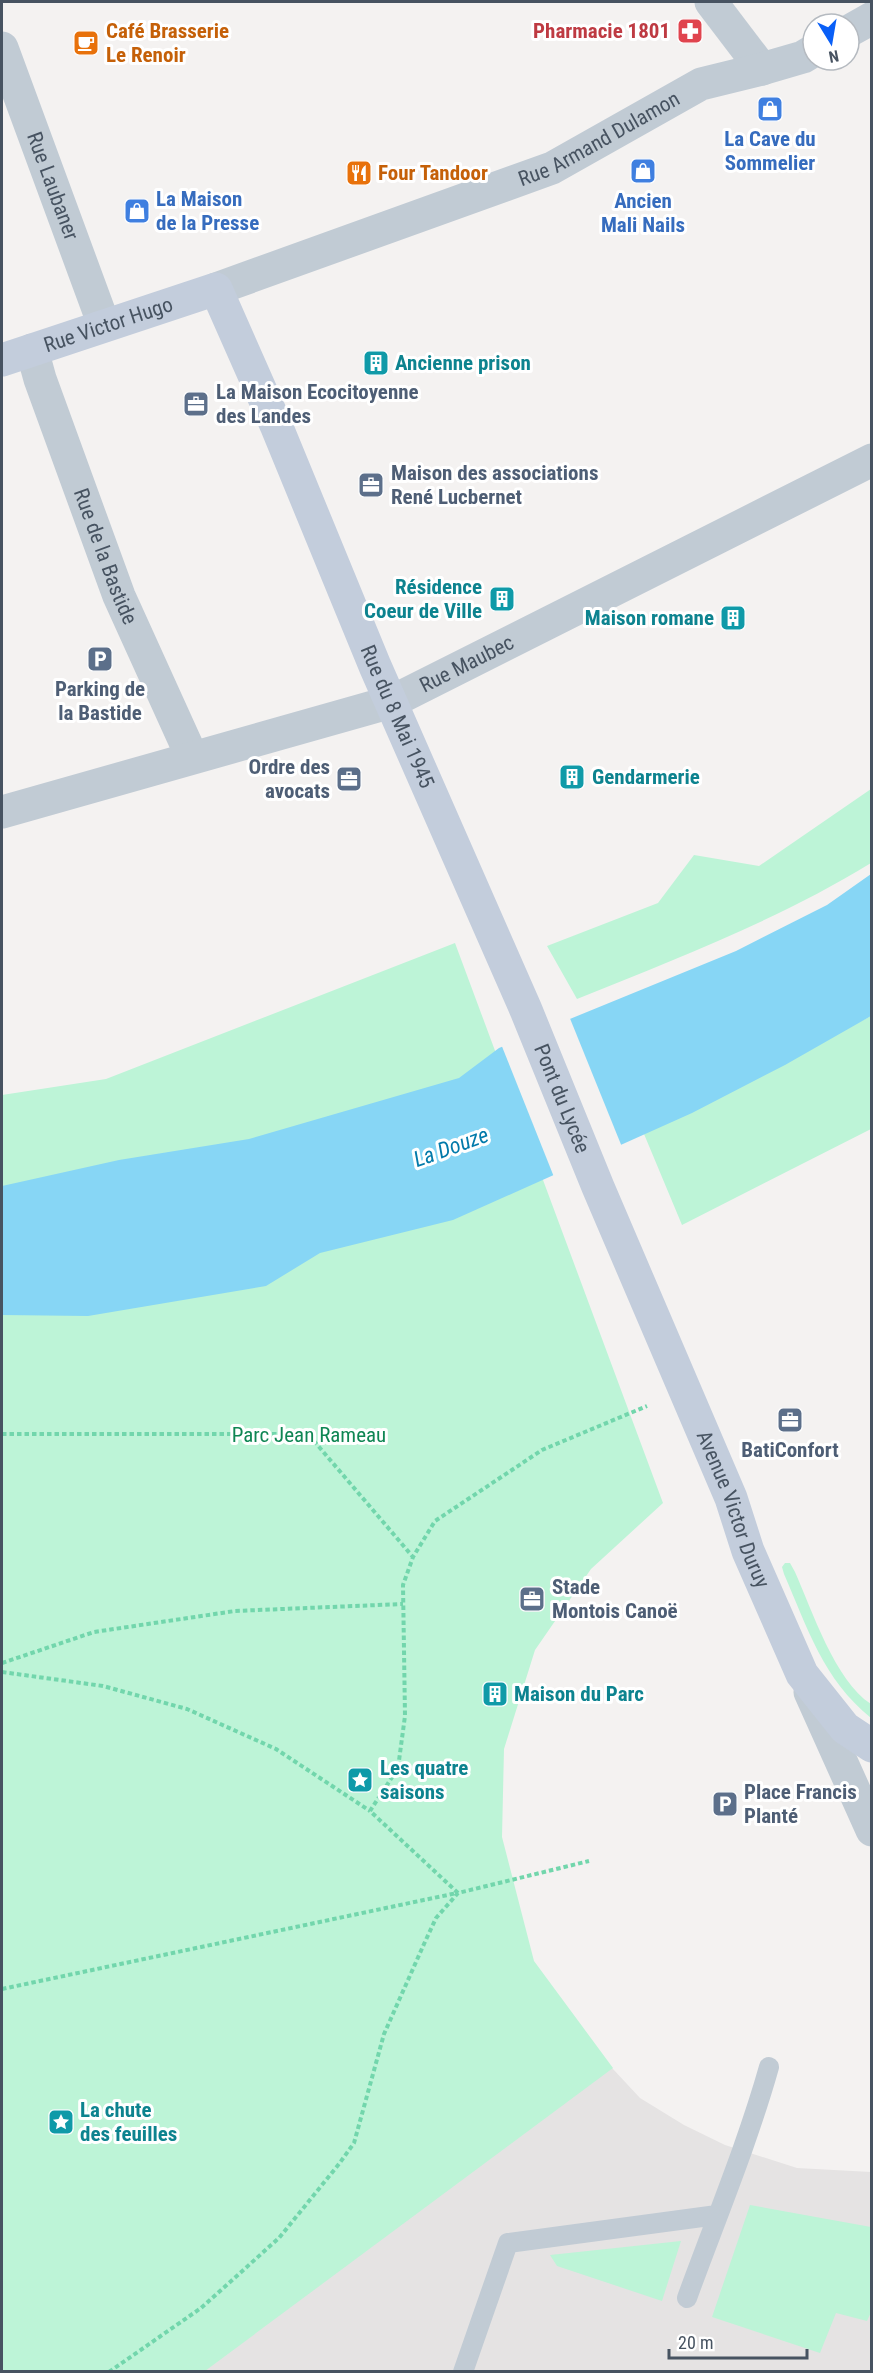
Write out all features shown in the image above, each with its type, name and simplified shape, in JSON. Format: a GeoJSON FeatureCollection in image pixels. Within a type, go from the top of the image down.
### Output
{"type":"FeatureCollection","features":[{"type":"Feature","properties":{"kind":"main road","name":"Rue Victor Hugo"},"geometry":{"type":"LineString","coordinates":[[16,355],[216,289]]}},
{"type":"Feature","properties":{"kind":"main road","name":"Rue du 8 Mai 1945"},"geometry":{"type":"LineString","coordinates":[[216,289],[276,425],[391,702],[526,1010]]}},
{"type":"Feature","properties":{"kind":"main road","name":"Pont du Lycée"},"geometry":{"type":"LineString","coordinates":[[526,1010],[598,1186]]}},
{"type":"Feature","properties":{"kind":"main road","name":"Avenue Victor Duruy"},"geometry":{"type":"LineString","coordinates":[[598,1186],[727,1487],[748,1551],[802,1674]]}},
{"type":"Feature","properties":{"kind":"main road"},"geometry":{"type":"LineString","coordinates":[[802,1674],[845,1728],[872,1746]]}},
{"type":"Feature","properties":{"kind":"street"},"geometry":{"type":"LineString","coordinates":[[711,2],[762,69]]}},
{"type":"Feature","properties":{"kind":"street","name":"Rue Laubaner"},"geometry":{"type":"LineString","coordinates":[[2,48],[104,325]]}},
{"type":"Feature","properties":{"kind":"street","name":"Rue Armand Dulamon"},"geometry":{"type":"LineString","coordinates":[[216,289],[552,168],[701,84],[801,58]]}},
{"type":"Feature","properties":{"kind":"street","name":"Rue de la Bastide"},"geometry":{"type":"LineString","coordinates":[[16,355],[119,596],[192,757]]}},
{"type":"Feature","properties":{"kind":"street","name":"Rue Maubec"},"geometry":{"type":"LineString","coordinates":[[2,812],[391,702],[872,460]]}},
{"type":"Feature","properties":{"kind":"street","name":"Avenue Victor Duruy"},"geometry":{"type":"LineString","coordinates":[[802,1674],[872,1830]]}},
{"type":"Feature","properties":{"kind":"lane"},"geometry":{"type":"LineString","coordinates":[[687,2298],[752,2126],[769,2067]]}},
{"type":"Feature","properties":{"kind":"lane"},"geometry":{"type":"LineString","coordinates":[[463,2372],[508,2243],[717,2215]]}},
{"type":"Feature","properties":{"kind":"path"},"geometry":{"type":"LineString","coordinates":[[370,1811],[398,1768],[405,1716],[403,1585],[413,1557],[435,1521],[542,1450],[656,1402]]}},
{"type":"Feature","properties":{"kind":"path"},"geometry":{"type":"LineString","coordinates":[[2,1434],[308,1434],[413,1557]]}},
{"type":"Feature","properties":{"kind":"path"},"geometry":{"type":"LineString","coordinates":[[2,1663],[94,1632],[235,1611],[403,1605]]}},
{"type":"Feature","properties":{"kind":"path"},"geometry":{"type":"LineString","coordinates":[[2,1672],[103,1686],[187,1708],[276,1749],[370,1811],[458,1893]]}},
{"type":"Feature","properties":{"kind":"path"},"geometry":{"type":"LineString","coordinates":[[2,1989],[458,1893],[590,1861]]}},
{"type":"Feature","properties":{"kind":"path"},"geometry":{"type":"LineString","coordinates":[[109,2372],[210,2300],[279,2238],[339,2164],[354,2143],[384,2034],[436,1918],[458,1893]]}},
{"type":"Feature","properties":{"kind":"shaded area"},"geometry":{"type":"Polygon","coordinates":[[[573,2026],[640,2098],[684,2125],[725,2145],[797,2168],[871,2172],[871,2371],[198,2372],[573,2026]]]}},
{"type":"Feature","properties":{"kind":"green space"},"geometry":{"type":"Polygon","coordinates":[[[871,789],[871,863],[836,884],[764,920],[577,999],[547,946],[658,903],[694,855],[759,866],[871,789]]]}},
{"type":"Feature","properties":{"kind":"green space","name":"Parc Jean Rameau"},"geometry":{"type":"Polygon","coordinates":[[[455,943],[663,1503],[591,1569],[535,1650],[504,1749],[502,1837],[534,1961],[613,2068],[205,2371],[2,2372],[2,1095],[106,1079],[455,943]]]}},
{"type":"Feature","properties":{"kind":"green space"},"geometry":{"type":"Polygon","coordinates":[[[871,1016],[871,1129],[682,1225],[644,1134],[871,1016]]]}},
{"type":"Feature","properties":{"kind":"green space"},"geometry":{"type":"Polygon","coordinates":[[[785,1563],[790,1563],[795,1572],[826,1644],[846,1679],[871,1704],[871,1718],[841,1687],[818,1652],[784,1574],[782,1567],[785,1563]]]}},
{"type":"Feature","properties":{"kind":"green space"},"geometry":{"type":"Polygon","coordinates":[[[750,2205],[871,2227],[872,2310],[867,2321],[836,2313],[820,2353],[712,2317],[750,2205]]]}},
{"type":"Feature","properties":{"kind":"green space"},"geometry":{"type":"Polygon","coordinates":[[[681,2241],[662,2301],[557,2266],[550,2255],[681,2241]]]}},
{"type":"Feature","properties":{"kind":"water","name":"La Douze"},"geometry":{"type":"Polygon","coordinates":[[[871,874],[871,1016],[785,1065],[692,1113],[453,1220],[320,1253],[266,1286],[88,1316],[2,1315],[2,1186],[119,1160],[249,1139],[459,1078],[499,1048],[736,951],[827,905],[871,874]]]}},
{"type":"Feature","properties":{"kind":"pier"},"geometry":{"type":"Polygon","coordinates":[[[569,1016],[622,1147],[554,1177],[501,1044],[569,1016]]]}},
{"type":"Feature","properties":{"kind":"place","name":"Pharmacie 1801"},"geometry":{"type":"Point","coordinates":[690,31]}},
{"type":"Feature","properties":{"kind":"place","name":"Café Brasserie Le Renoir"},"geometry":{"type":"Point","coordinates":[86,43]}},
{"type":"Feature","properties":{"kind":"place","name":"La Cave du Sommelier"},"geometry":{"type":"Point","coordinates":[770,109]}},
{"type":"Feature","properties":{"kind":"place","name":"Ancien Mali Nails"},"geometry":{"type":"Point","coordinates":[643,171]}},
{"type":"Feature","properties":{"kind":"place","name":"Four Tandoor"},"geometry":{"type":"Point","coordinates":[359,173]}},
{"type":"Feature","properties":{"kind":"place","name":"La Maison de la Presse"},"geometry":{"type":"Point","coordinates":[137,211]}},
{"type":"Feature","properties":{"kind":"place","name":"Ancienne prison"},"geometry":{"type":"Point","coordinates":[376,363]}},
{"type":"Feature","properties":{"kind":"place","name":"La Maison Ecocitoyenne des Landes"},"geometry":{"type":"Point","coordinates":[196,404]}},
{"type":"Feature","properties":{"kind":"place","name":"Maison des associations René Lucbernet"},"geometry":{"type":"Point","coordinates":[371,485]}},
{"type":"Feature","properties":{"kind":"place","name":"Résidence Coeur de Ville"},"geometry":{"type":"Point","coordinates":[502,599]}},
{"type":"Feature","properties":{"kind":"place","name":"Maison romane"},"geometry":{"type":"Point","coordinates":[733,618]}},
{"type":"Feature","properties":{"kind":"place","name":"Parking de la Bastide"},"geometry":{"type":"Point","coordinates":[100,659]}},
{"type":"Feature","properties":{"kind":"place","name":"Gendarmerie"},"geometry":{"type":"Point","coordinates":[572,777]}},
{"type":"Feature","properties":{"kind":"place","name":"Ordre des avocats"},"geometry":{"type":"Point","coordinates":[349,779]}},
{"type":"Feature","properties":{"kind":"place","name":"BatiConfort"},"geometry":{"type":"Point","coordinates":[790,1420]}},
{"type":"Feature","properties":{"kind":"place","name":"Stade Montois Canoë"},"geometry":{"type":"Point","coordinates":[532,1599]}},
{"type":"Feature","properties":{"kind":"place","name":"Maison du Parc"},"geometry":{"type":"Point","coordinates":[495,1694]}},
{"type":"Feature","properties":{"kind":"place","name":"Les quatre saisons"},"geometry":{"type":"Point","coordinates":[360,1780]}},
{"type":"Feature","properties":{"kind":"place","name":"Place Francis Planté"},"geometry":{"type":"Point","coordinates":[725,1804]}},
{"type":"Feature","properties":{"kind":"place","name":"La chute des feuilles"},"geometry":{"type":"Point","coordinates":[61,2122]}}]}
